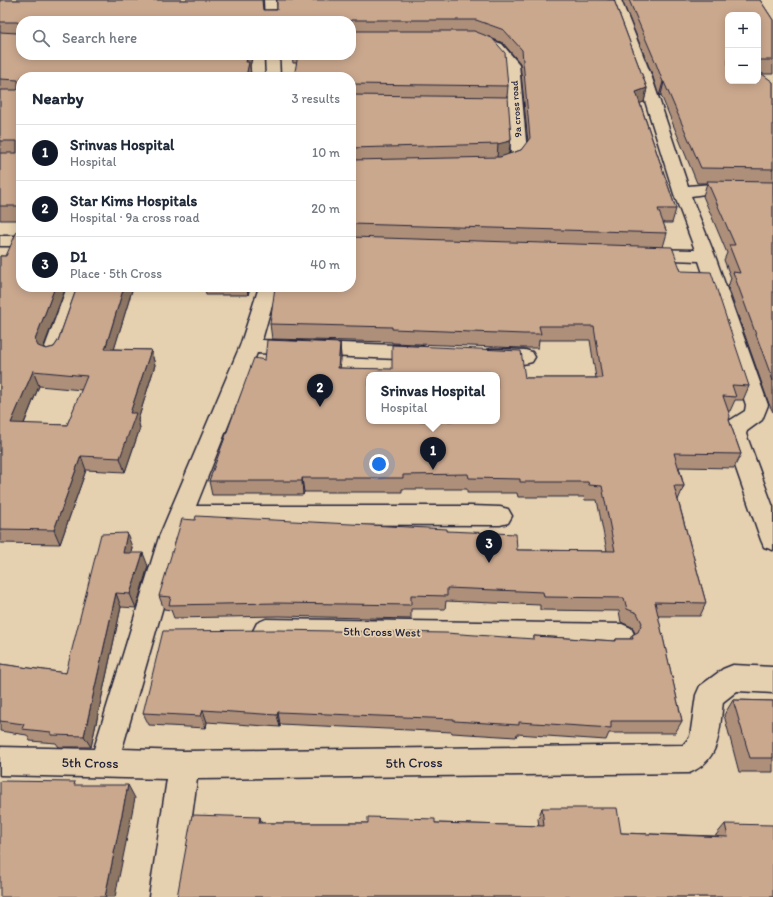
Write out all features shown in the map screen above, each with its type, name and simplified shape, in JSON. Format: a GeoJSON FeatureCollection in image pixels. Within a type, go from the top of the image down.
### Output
{"type":"FeatureCollection","features":[{"type":"Feature","properties":{"kind":"street"},"geometry":{"type":"LineString","coordinates":[[270,0],[270,16]]}},
{"type":"Feature","properties":{"kind":"street"},"geometry":{"type":"LineString","coordinates":[[615,0],[644,75],[682,194],[706,256],[757,405],[754,415],[737,427],[735,434],[773,540]]}},
{"type":"Feature","properties":{"kind":"street","name":"9a cross road"},"geometry":{"type":"LineString","coordinates":[[469,38],[475,38],[497,47],[512,64],[519,152],[514,159],[498,164],[483,164]]}},
{"type":"Feature","properties":{"kind":"street"},"geometry":{"type":"LineString","coordinates":[[272,60],[273,72]]}},
{"type":"Feature","properties":{"kind":"street"},"geometry":{"type":"LineString","coordinates":[[500,104],[515,105]]}},
{"type":"Feature","properties":{"kind":"street"},"geometry":{"type":"LineString","coordinates":[[682,194],[696,189],[773,190]]}},
{"type":"Feature","properties":{"kind":"street"},"geometry":{"type":"LineString","coordinates":[[0,241],[16,241]]}},
{"type":"Feature","properties":{"kind":"street"},"geometry":{"type":"LineString","coordinates":[[627,254],[706,256]]}},
{"type":"Feature","properties":{"kind":"street"},"geometry":{"type":"LineString","coordinates":[[52,355],[74,292]]}},
{"type":"Feature","properties":{"kind":"street"},"geometry":{"type":"LineString","coordinates":[[104,763],[155,632],[171,537],[250,346],[266,292]]}},
{"type":"Feature","properties":{"kind":"street"},"geometry":{"type":"LineString","coordinates":[[250,346],[438,354]]}},
{"type":"Feature","properties":{"kind":"street"},"geometry":{"type":"LineString","coordinates":[[470,355],[525,357]]}},
{"type":"Feature","properties":{"kind":"street"},"geometry":{"type":"LineString","coordinates":[[180,515],[500,516]]}},
{"type":"Feature","properties":{"kind":"street","name":"5th Cross West"},"geometry":{"type":"LineString","coordinates":[[247,631],[622,636]]}},
{"type":"Feature","properties":{"kind":"street","name":"5th Cross"},"geometry":{"type":"LineString","coordinates":[[0,762],[184,765],[689,760],[703,744],[710,695],[733,678],[773,680]]}},
{"type":"Feature","properties":{"kind":"street"},"geometry":{"type":"LineString","coordinates":[[165,897],[184,765]]}},
{"type":"Feature","properties":{"kind":"building"},"geometry":{"type":"Polygon","coordinates":[[[0,0],[262,0],[263,10],[277,10],[277,0],[614,0],[647,88],[636,92],[676,209],[658,209],[667,233],[356,224],[356,160],[500,157],[521,150],[530,138],[522,50],[504,30],[476,20],[356,20],[356,16],[16,16],[16,22],[0,22],[0,0]]]}},
{"type":"Feature","properties":{"kind":"building"},"geometry":{"type":"Polygon","coordinates":[[[629,0],[760,0],[773,20],[773,60],[761,60],[761,12],[725,12],[725,84],[761,84],[761,73],[773,82],[773,169],[701,168],[629,0]]]}},
{"type":"Feature","properties":{"kind":"building"},"geometry":{"type":"Polygon","coordinates":[[[356,31],[474,31],[492,38],[505,53],[508,86],[356,84],[356,72],[295,72],[297,60],[356,60],[356,31]]]}},
{"type":"Feature","properties":{"kind":"building"},"geometry":{"type":"Polygon","coordinates":[[[0,32],[16,33],[16,60],[247,60],[246,62],[249,62],[247,72],[16,72],[16,80],[0,79],[0,32]]]}},
{"type":"Feature","properties":{"kind":"building"},"geometry":{"type":"Polygon","coordinates":[[[0,90],[16,90],[16,141],[0,141],[0,90]]]}},
{"type":"Feature","properties":{"kind":"building"},"geometry":{"type":"Polygon","coordinates":[[[356,95],[508,97],[511,138],[510,141],[498,144],[356,148],[356,95]]]}},
{"type":"Feature","properties":{"kind":"building"},"geometry":{"type":"Polygon","coordinates":[[[0,153],[16,153],[16,206],[0,206],[0,153]]]}},
{"type":"Feature","properties":{"kind":"building"},"geometry":{"type":"Polygon","coordinates":[[[707,181],[773,182],[773,381],[733,272],[740,273],[729,245],[735,245],[707,181]]]}},
{"type":"Feature","properties":{"kind":"building"},"geometry":{"type":"Polygon","coordinates":[[[16,233],[16,292],[53,292],[35,340],[38,346],[46,349],[54,347],[58,341],[75,292],[122,292],[105,349],[151,350],[130,413],[136,413],[120,458],[81,456],[54,530],[0,529],[0,256],[6,256],[16,233]],[[33,371],[11,423],[67,425],[87,376],[33,371]]]}},
{"type":"Feature","properties":{"kind":"building"},"geometry":{"type":"Polygon","coordinates":[[[356,237],[672,247],[681,271],[711,272],[749,386],[732,385],[736,397],[723,396],[730,416],[729,420],[741,454],[674,453],[684,486],[674,486],[706,603],[655,602],[682,721],[611,721],[611,728],[519,722],[519,725],[454,721],[454,719],[278,712],[277,715],[203,710],[201,716],[143,713],[163,631],[277,630],[446,633],[534,639],[534,636],[616,641],[616,639],[633,639],[632,635],[638,632],[642,623],[637,613],[627,609],[624,598],[544,597],[543,592],[447,588],[447,596],[411,595],[411,605],[277,603],[169,605],[171,597],[159,596],[182,519],[195,520],[196,516],[516,534],[517,550],[615,551],[602,486],[589,485],[588,482],[520,482],[520,479],[469,478],[468,474],[403,475],[403,478],[302,478],[302,481],[209,481],[254,358],[265,360],[267,340],[340,343],[338,368],[392,369],[392,345],[521,351],[525,378],[602,378],[594,326],[539,326],[541,334],[524,334],[392,329],[392,327],[270,324],[274,292],[356,292],[356,237]]]}},
{"type":"Feature","properties":{"kind":"building"},"geometry":{"type":"Polygon","coordinates":[[[127,533],[123,553],[143,553],[130,594],[116,593],[84,736],[51,735],[51,732],[22,729],[24,724],[0,721],[0,664],[66,673],[101,534],[127,533]]]}},
{"type":"Feature","properties":{"kind":"building"},"geometry":{"type":"Polygon","coordinates":[[[733,700],[773,701],[773,758],[750,758],[733,700]]]}},
{"type":"Feature","properties":{"kind":"building"},"geometry":{"type":"Polygon","coordinates":[[[0,781],[75,782],[74,785],[128,785],[105,897],[0,897],[0,781]]]}},
{"type":"Feature","properties":{"kind":"building"},"geometry":{"type":"Polygon","coordinates":[[[542,808],[617,808],[621,833],[728,837],[725,824],[773,825],[773,897],[177,897],[192,815],[260,817],[259,823],[368,823],[368,817],[435,819],[435,823],[544,826],[542,808]]]}},
{"type":"Feature","properties":{"kind":"place","name":"Star Kims Hospitals"},"geometry":{"type":"Point","coordinates":[320,407]}},
{"type":"Feature","properties":{"kind":"place","name":"Srinvas Hospital"},"geometry":{"type":"Point","coordinates":[433,470]}},
{"type":"Feature","properties":{"kind":"place","name":"D1"},"geometry":{"type":"Point","coordinates":[489,563]}}]}
